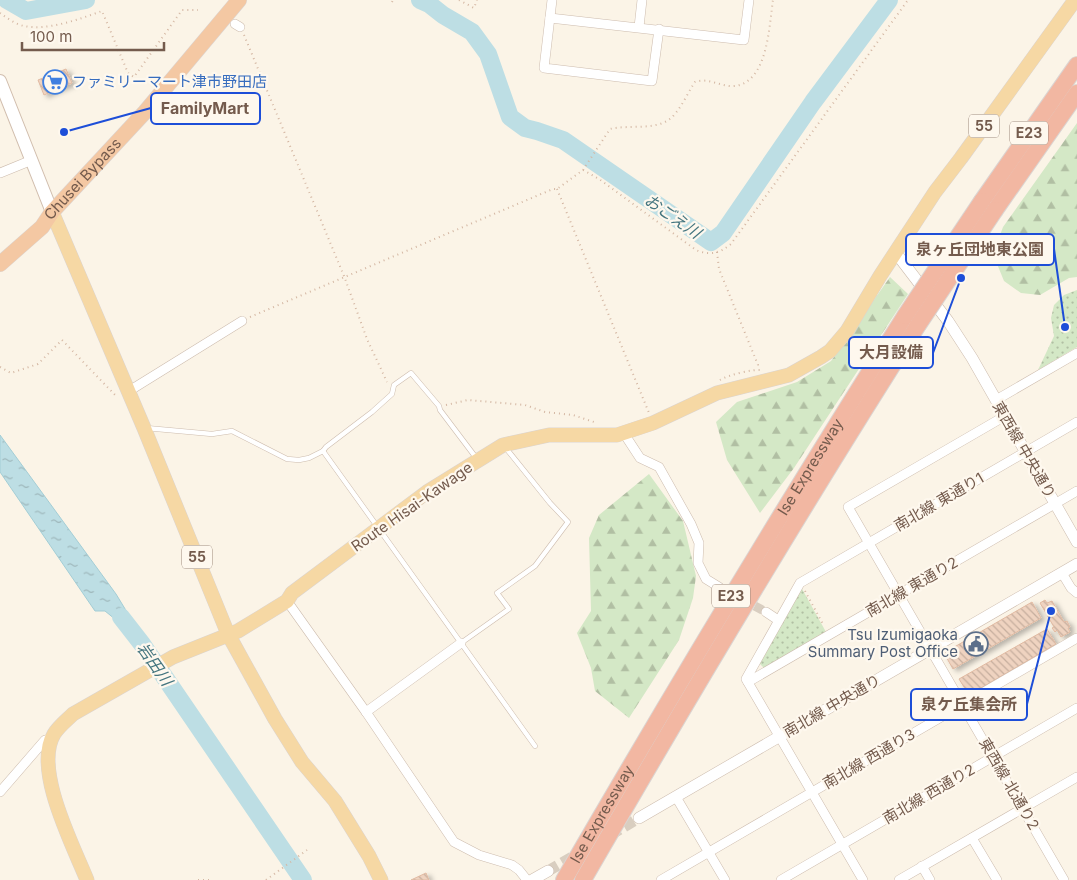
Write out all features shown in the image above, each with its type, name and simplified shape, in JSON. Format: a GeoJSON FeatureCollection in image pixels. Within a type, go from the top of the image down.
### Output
{"type":"FeatureCollection","features":[{"type":"Feature","properties":{"kind":"highway","name":"Chusei Bypass"},"geometry":{"type":"LineString","coordinates":[[0,264],[42,227],[52,212],[145,112],[236,4]]}},
{"type":"Feature","properties":{"kind":"highway","name":"Ise Expressway"},"geometry":{"type":"LineString","coordinates":[[564,880],[673,692],[766,538],[989,205],[1077,65]]}},
{"type":"Feature","properties":{"kind":"highway","name":"Ise Expressway"},"geometry":{"type":"LineString","coordinates":[[989,205],[1077,93]]}},
{"type":"Feature","properties":{"kind":"highway","name":"Ise Expressway"},"geometry":{"type":"LineString","coordinates":[[583,880],[687,700],[912,320]]}},
{"type":"Feature","properties":{"kind":"main road","name":"Route Hisai-Kawage"},"geometry":{"type":"LineString","coordinates":[[87,880],[53,794],[48,766],[52,740],[62,725],[73,714],[173,657],[238,631],[287,601],[292,592],[380,529],[427,492],[503,445],[549,435],[617,435],[653,423],[717,393],[789,375],[830,351],[847,331],[935,192],[962,158],[1074,0]]}},
{"type":"Feature","properties":{"kind":"main road"},"geometry":{"type":"LineString","coordinates":[[0,81],[52,212]]}},
{"type":"Feature","properties":{"kind":"main road","name":"55"},"geometry":{"type":"LineString","coordinates":[[52,212],[135,405],[228,634],[274,719],[302,762],[335,801],[369,856],[381,880]]}},
{"type":"Feature","properties":{"kind":"street"},"geometry":{"type":"LineString","coordinates":[[552,0],[544,68],[652,80],[659,30]]}},
{"type":"Feature","properties":{"kind":"street"},"geometry":{"type":"LineString","coordinates":[[639,27],[642,0]]}},
{"type":"Feature","properties":{"kind":"street"},"geometry":{"type":"LineString","coordinates":[[550,18],[744,40],[749,0]]}},
{"type":"Feature","properties":{"kind":"street"},"geometry":{"type":"LineString","coordinates":[[0,173],[32,160]]}},
{"type":"Feature","properties":{"kind":"street","name":"東西線 中央通り"},"geometry":{"type":"LineString","coordinates":[[896,253],[948,321],[972,358],[1077,542]]}},
{"type":"Feature","properties":{"kind":"street"},"geometry":{"type":"LineString","coordinates":[[129,391],[242,321]]}},
{"type":"Feature","properties":{"kind":"street"},"geometry":{"type":"LineString","coordinates":[[996,400],[1077,353]]}},
{"type":"Feature","properties":{"kind":"street","name":"東西線 北通り2"},"geometry":{"type":"LineString","coordinates":[[1005,416],[848,507],[1064,880]]}},
{"type":"Feature","properties":{"kind":"street","name":"南北線 東通り1"},"geometry":{"type":"LineString","coordinates":[[800,583],[1077,422]]}},
{"type":"Feature","properties":{"kind":"street"},"geometry":{"type":"LineString","coordinates":[[623,432],[640,458],[659,467],[691,524],[699,543],[698,563],[706,579],[720,586]]}},
{"type":"Feature","properties":{"kind":"street","name":"南北線 東通り2"},"geometry":{"type":"LineString","coordinates":[[748,682],[1077,491]]}},
{"type":"Feature","properties":{"kind":"street","name":"南北線 中央通り"},"geometry":{"type":"LineString","coordinates":[[639,818],[1077,564]]}},
{"type":"Feature","properties":{"kind":"street"},"geometry":{"type":"LineString","coordinates":[[1062,573],[1071,588],[1077,593]]}},
{"type":"Feature","properties":{"kind":"street"},"geometry":{"type":"LineString","coordinates":[[800,583],[746,679],[863,880]]}},
{"type":"Feature","properties":{"kind":"street"},"geometry":{"type":"LineString","coordinates":[[287,601],[366,712],[454,842],[479,854],[512,865],[527,880]]}},
{"type":"Feature","properties":{"kind":"street"},"geometry":{"type":"LineString","coordinates":[[766,612],[778,620]]}},
{"type":"Feature","properties":{"kind":"street","name":"南北線 西通り3"},"geometry":{"type":"LineString","coordinates":[[660,880],[1077,638]]}},
{"type":"Feature","properties":{"kind":"street"},"geometry":{"type":"LineString","coordinates":[[366,712],[461,643]]}},
{"type":"Feature","properties":{"kind":"street","name":"南北線 西通り2"},"geometry":{"type":"LineString","coordinates":[[781,880],[1077,708]]}},
{"type":"Feature","properties":{"kind":"street"},"geometry":{"type":"LineString","coordinates":[[0,792],[45,740],[52,740]]}},
{"type":"Feature","properties":{"kind":"street"},"geometry":{"type":"LineString","coordinates":[[899,880],[1023,808],[1076,781]]}},
{"type":"Feature","properties":{"kind":"street"},"geometry":{"type":"LineString","coordinates":[[676,797],[725,880]]}},
{"type":"Feature","properties":{"kind":"street"},"geometry":{"type":"LineString","coordinates":[[972,838],[997,880]]}},
{"type":"Feature","properties":{"kind":"street"},"geometry":{"type":"LineString","coordinates":[[922,866],[930,880]]}},
{"type":"Feature","properties":{"kind":"street"},"geometry":{"type":"LineString","coordinates":[[532,880],[548,871]]}},
{"type":"Feature","properties":{"kind":"lane"},"geometry":{"type":"LineString","coordinates":[[144,428],[212,434],[232,432],[287,459],[299,460],[309,458],[323,451],[354,426],[392,394],[394,385],[410,373],[439,406],[440,410],[478,460]]}},
{"type":"Feature","properties":{"kind":"lane"},"geometry":{"type":"LineString","coordinates":[[461,643],[509,609],[497,593],[535,566],[568,522],[503,445]]}},
{"type":"Feature","properties":{"kind":"lane"},"geometry":{"type":"LineString","coordinates":[[323,451],[535,746]]}},
{"type":"Feature","properties":{"kind":"path"},"geometry":{"type":"LineString","coordinates":[[459,0],[474,8],[477,0]]}},
{"type":"Feature","properties":{"kind":"path"},"geometry":{"type":"LineString","coordinates":[[242,321],[253,314],[557,189],[584,169],[610,130],[617,127],[656,125],[668,120],[675,114],[695,82],[703,80],[734,86],[750,80],[760,66],[766,46],[773,0]]}},
{"type":"Feature","properties":{"kind":"path"},"geometry":{"type":"LineString","coordinates":[[584,169],[696,250],[706,253],[717,252],[731,244],[908,0]]}},
{"type":"Feature","properties":{"kind":"path"},"geometry":{"type":"LineString","coordinates":[[0,13],[23,26],[37,27],[82,18],[102,11],[128,73],[134,77],[182,10],[198,10]]}},
{"type":"Feature","properties":{"kind":"path"},"geometry":{"type":"LineString","coordinates":[[237,26],[247,41],[344,276],[367,339],[392,394]]}},
{"type":"Feature","properties":{"kind":"path"},"geometry":{"type":"LineString","coordinates":[[557,189],[649,414],[643,416]]}},
{"type":"Feature","properties":{"kind":"path"},"geometry":{"type":"LineString","coordinates":[[717,252],[719,268],[758,365],[757,369]]}},
{"type":"Feature","properties":{"kind":"path"},"geometry":{"type":"LineString","coordinates":[[0,367],[12,372],[38,364],[62,340],[127,407],[135,405]]}},
{"type":"Feature","properties":{"kind":"path"},"geometry":{"type":"LineString","coordinates":[[717,382],[725,377],[757,369],[765,373]]}},
{"type":"Feature","properties":{"kind":"path"},"geometry":{"type":"LineString","coordinates":[[439,406],[468,400],[525,405],[545,412],[573,414],[600,423]]}},
{"type":"Feature","properties":{"kind":"path"},"geometry":{"type":"LineString","coordinates":[[800,583],[829,635]]}},
{"type":"Feature","properties":{"kind":"path"},"geometry":{"type":"LineString","coordinates":[[266,880],[307,850]]}},
{"type":"Feature","properties":{"kind":"path"},"geometry":{"type":"LineString","coordinates":[[198,880],[211,880]]}},
{"type":"Feature","properties":{"kind":"green space"},"geometry":{"type":"Polygon","coordinates":[[[1077,123],[1077,277],[1069,278],[1040,295],[1021,293],[1004,281],[993,254],[1003,227],[1077,123]]]}},
{"type":"Feature","properties":{"kind":"green space"},"geometry":{"type":"Polygon","coordinates":[[[890,277],[908,294],[794,468],[760,513],[727,460],[716,422],[737,402],[797,382],[831,361],[890,277]]]}},
{"type":"Feature","properties":{"kind":"green space"},"geometry":{"type":"Polygon","coordinates":[[[1077,290],[1077,347],[1038,370],[1054,336],[1051,318],[1054,305],[1064,295],[1077,290]]]}},
{"type":"Feature","properties":{"kind":"green space"},"geometry":{"type":"Polygon","coordinates":[[[649,474],[683,521],[696,576],[693,598],[679,640],[629,718],[595,691],[591,668],[577,633],[591,611],[589,538],[599,515],[649,474]]]}},
{"type":"Feature","properties":{"kind":"green space"},"geometry":{"type":"Polygon","coordinates":[[[801,587],[826,632],[764,668],[759,663],[801,587]]]}},
{"type":"Feature","properties":{"kind":"water"},"geometry":{"type":"Polygon","coordinates":[[[0,435],[116,594],[147,645],[105,611],[95,611],[0,472],[0,435]]]}},
{"type":"Feature","properties":{"kind":"building","name":"ファミリーマート津市野田店"},"geometry":{"type":"Polygon","coordinates":[[[66,69],[72,83],[44,95],[38,80],[66,69]]]}},
{"type":"Feature","properties":{"kind":"building"},"geometry":{"type":"Polygon","coordinates":[[[1045,600],[1047,603],[1052,601],[1064,622],[1067,621],[1070,632],[1061,637],[1057,630],[1055,632],[1040,603],[1045,600]]]}},
{"type":"Feature","properties":{"kind":"building"},"geometry":{"type":"Polygon","coordinates":[[[1032,602],[1041,618],[953,669],[944,653],[1032,602]]]}},
{"type":"Feature","properties":{"kind":"building"},"geometry":{"type":"Polygon","coordinates":[[[1047,629],[1056,644],[969,695],[959,679],[1047,629]]]}},
{"type":"Feature","properties":{"kind":"building"},"geometry":{"type":"Polygon","coordinates":[[[426,873],[429,880],[411,880],[426,873]]]}},
{"type":"Feature","properties":{"kind":"waterway","name":"おごえ川"},"geometry":{"type":"LineString","coordinates":[[7,0],[26,11],[86,0]]}},
{"type":"Feature","properties":{"kind":"waterway","name":"おごえ川"},"geometry":{"type":"LineString","coordinates":[[420,0],[472,32],[488,54],[510,117],[525,128],[563,140],[711,242],[723,233],[813,102],[889,0]]}},
{"type":"Feature","properties":{"kind":"waterway","name":"岩田川"},"geometry":{"type":"LineString","coordinates":[[121,617],[142,644],[303,880]]}},
{"type":"Feature","properties":{"kind":"tunnel"},"geometry":{"type":"LineString","coordinates":[[719,587],[766,612]]}},
{"type":"Feature","properties":{"kind":"tunnel"},"geometry":{"type":"LineString","coordinates":[[610,835],[639,818]]}},
{"type":"Feature","properties":{"kind":"tunnel"},"geometry":{"type":"LineString","coordinates":[[548,871],[579,853]]}},
{"type":"Feature","properties":{"kind":"place","name":"ファミリーマート津市野田店"},"geometry":{"type":"Point","coordinates":[55,82]}},
{"type":"Feature","properties":{"kind":"place","name":"FamilyMart"},"geometry":{"type":"Point","coordinates":[64,132]}},
{"type":"Feature","properties":{"kind":"place","name":"大月設備"},"geometry":{"type":"Point","coordinates":[961,278]}},
{"type":"Feature","properties":{"kind":"place","name":"泉ヶ丘団地東公園"},"geometry":{"type":"Point","coordinates":[1065,327]}},
{"type":"Feature","properties":{"kind":"place","name":"泉ケ丘集会所"},"geometry":{"type":"Point","coordinates":[1051,611]}},
{"type":"Feature","properties":{"kind":"place","name":"Tsu Izumigaoka Summary Post Office"},"geometry":{"type":"Point","coordinates":[976,644]}}]}
